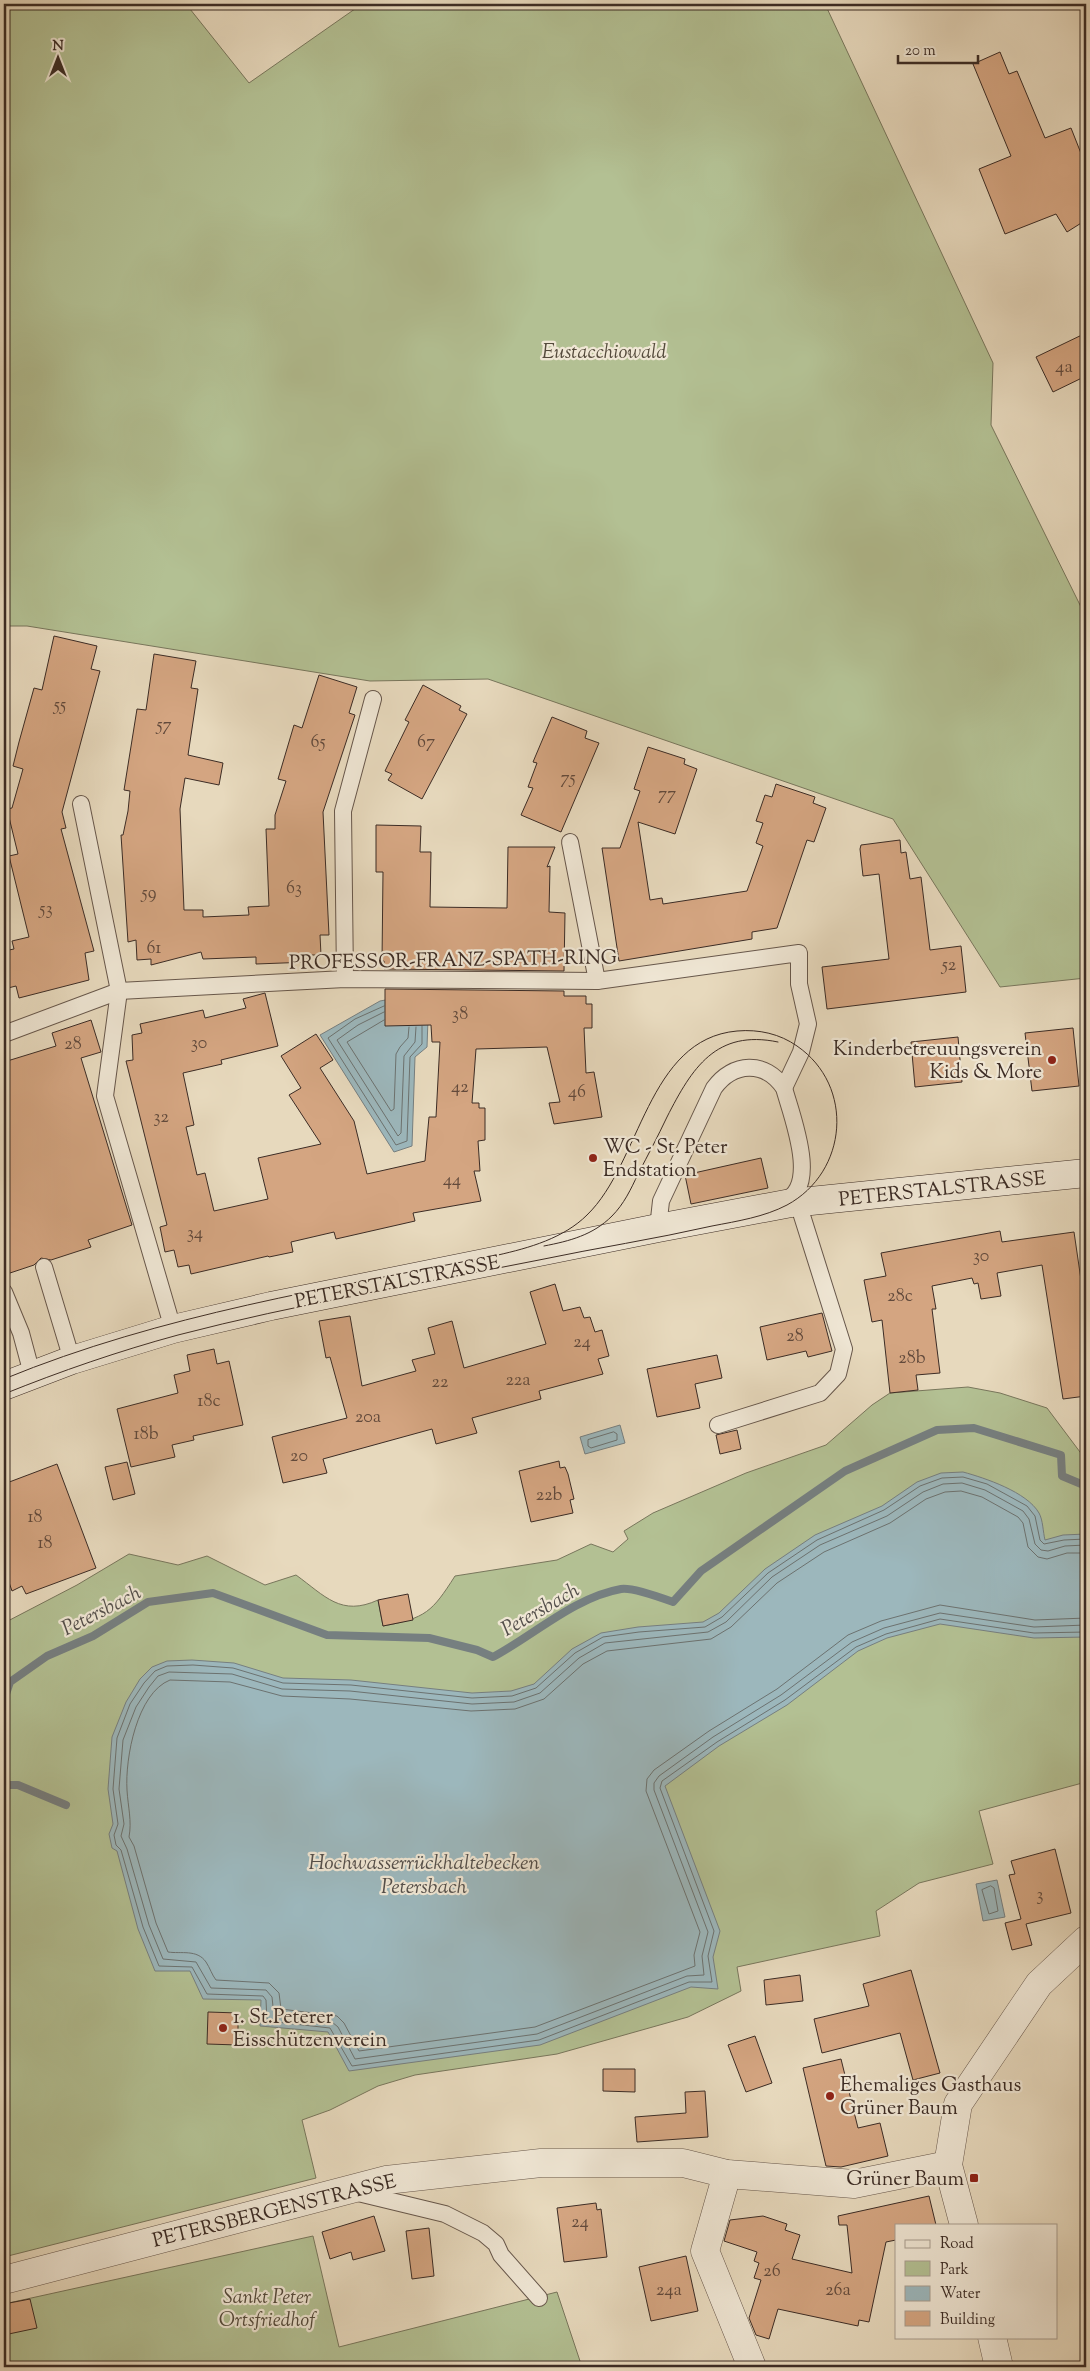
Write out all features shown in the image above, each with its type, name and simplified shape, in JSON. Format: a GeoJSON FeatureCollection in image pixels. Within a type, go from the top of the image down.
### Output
{"type":"FeatureCollection","features":[{"type":"Feature","properties":{"kind":"street","name":"PETERSTALSTRASSE"},"geometry":{"type":"LineString","coordinates":[[4,1386],[72,1360],[173,1329],[271,1306],[658,1228],[798,1203],[1086,1173]]}},
{"type":"Feature","properties":{"kind":"street"},"geometry":{"type":"LineString","coordinates":[[964,2224],[948,2165],[958,2104],[1039,1984],[1086,1940]]}},
{"type":"Feature","properties":{"kind":"street","name":"PETERSBERGENSTRASSE"},"geometry":{"type":"LineString","coordinates":[[4,2280],[386,2180],[541,2163],[684,2163],[727,2174],[854,2184],[948,2165]]}},
{"type":"Feature","properties":{"kind":"street"},"geometry":{"type":"LineString","coordinates":[[727,2174],[705,2251],[752,2367]]}},
{"type":"Feature","properties":{"kind":"street"},"geometry":{"type":"LineString","coordinates":[[992,2338],[999,2367]]}},
{"type":"Feature","properties":{"kind":"lane"},"geometry":{"type":"LineString","coordinates":[[345,980],[344,810],[373,699]]}},
{"type":"Feature","properties":{"kind":"lane"},"geometry":{"type":"LineString","coordinates":[[81,804],[119,992],[105,1096],[173,1329]]}},
{"type":"Feature","properties":{"kind":"lane"},"geometry":{"type":"LineString","coordinates":[[570,842],[597,981]]}},
{"type":"Feature","properties":{"kind":"lane","name":"PROFESSOR-FRANZ-SPATH-RING"},"geometry":{"type":"LineString","coordinates":[[4,1034],[119,992],[345,980],[597,981],[799,953],[799,984],[808,1024],[801,1052],[784,1088]]}},
{"type":"Feature","properties":{"kind":"lane"},"geometry":{"type":"LineString","coordinates":[[658,1228],[661,1201],[714,1088],[722,1078],[744,1067],[757,1067],[769,1072],[778,1079],[784,1088],[803,1161],[802,1177],[798,1191],[789,1200],[762,1208]]}},
{"type":"Feature","properties":{"kind":"lane"},"geometry":{"type":"LineString","coordinates":[[718,1424],[820,1394],[838,1374],[844,1349],[798,1203]]}},
{"type":"Feature","properties":{"kind":"lane"},"geometry":{"type":"LineString","coordinates":[[44,1267],[72,1360]]}},
{"type":"Feature","properties":{"kind":"lane"},"geometry":{"type":"LineString","coordinates":[[4,1292],[21,1333],[26,1359],[32,1374]]}},
{"type":"Feature","properties":{"kind":"lane"},"geometry":{"type":"LineString","coordinates":[[346,2190],[445,2214],[475,2229],[496,2244],[502,2255],[539,2298]]}},
{"type":"Feature","properties":{"kind":"green space","name":"Eustacchiowald"},"geometry":{"type":"Polygon","coordinates":[[[4,4],[186,4],[249,83],[362,4],[825,4],[993,363],[991,425],[1082,609],[1086,708],[1086,978],[1000,987],[893,819],[488,679],[370,681],[27,626],[4,626],[4,4]]]}},
{"type":"Feature","properties":{"kind":"green space"},"geometry":{"type":"Polygon","coordinates":[[[968,1387],[1000,1393],[1047,1408],[1086,1460],[1086,1782],[979,1811],[993,1864],[919,1883],[876,1911],[880,1936],[737,1967],[741,1991],[688,2017],[557,2054],[415,2075],[378,2086],[330,2110],[302,2120],[316,2178],[4,2257],[4,1623],[77,1585],[129,1554],[178,1565],[207,1556],[265,1585],[296,1575],[325,1597],[343,1605],[365,1605],[378,1600],[383,1626],[397,1623],[419,1616],[427,1611],[440,1598],[455,1576],[557,1560],[591,1544],[613,1552],[628,1539],[624,1531],[653,1513],[746,1473],[826,1445],[872,1405],[890,1393],[968,1387]]]}},
{"type":"Feature","properties":{"kind":"green space","name":"Sankt Peter Ortsfriedhof"},"geometry":{"type":"Polygon","coordinates":[[[313,2236],[339,2347],[557,2292],[582,2367],[4,2367],[4,2304],[313,2236]]]}},
{"type":"Feature","properties":{"kind":"water"},"geometry":{"type":"Polygon","coordinates":[[[429,992],[427,1047],[415,1057],[412,1146],[394,1152],[320,1035],[380,1001],[429,992]]]}},
{"type":"Feature","properties":{"kind":"water"},"geometry":{"type":"Polygon","coordinates":[[[620,1425],[625,1443],[585,1454],[580,1437],[620,1425]]]}},
{"type":"Feature","properties":{"kind":"water","name":"Hochwasserrückhaltebecken Petersbach"},"geometry":{"type":"Polygon","coordinates":[[[963,1472],[1005,1487],[1033,1505],[1039,1513],[1045,1540],[1063,1535],[1086,1534],[1086,1637],[1034,1638],[940,1624],[887,1638],[858,1651],[787,1705],[719,1746],[665,1786],[720,1931],[713,1957],[718,1989],[691,1987],[540,2045],[349,2071],[328,2032],[260,2026],[261,2000],[203,1999],[190,1971],[155,1971],[138,1929],[117,1851],[112,1848],[109,1834],[113,1824],[108,1789],[112,1737],[126,1702],[140,1679],[152,1667],[167,1661],[192,1660],[234,1663],[283,1678],[351,1680],[472,1693],[511,1691],[534,1684],[572,1649],[601,1633],[638,1627],[703,1622],[719,1613],[765,1569],[815,1535],[882,1506],[917,1482],[941,1473],[963,1472]]]}},
{"type":"Feature","properties":{"kind":"water"},"geometry":{"type":"Polygon","coordinates":[[[997,1880],[1005,1917],[983,1921],[976,1884],[997,1880]]]}},
{"type":"Feature","properties":{"kind":"building"},"geometry":{"type":"Polygon","coordinates":[[[1000,52],[1009,74],[1017,71],[1045,138],[1071,128],[1086,166],[1086,220],[1067,232],[1056,214],[1005,234],[979,169],[1011,156],[973,64],[1000,52]]]}},
{"type":"Feature","properties":{"kind":"building"},"geometry":{"type":"Polygon","coordinates":[[[1086,333],[1086,376],[1053,392],[1036,357],[1086,333]]]}},
{"type":"Feature","properties":{"kind":"building"},"geometry":{"type":"Polygon","coordinates":[[[54,636],[97,646],[91,669],[100,671],[62,812],[66,828],[61,829],[94,951],[85,953],[89,980],[19,998],[16,986],[4,989],[4,951],[14,949],[12,941],[29,937],[9,856],[18,854],[7,809],[12,808],[23,769],[13,766],[19,742],[34,688],[42,690],[54,636]]]}},
{"type":"Feature","properties":{"kind":"building"},"geometry":{"type":"Polygon","coordinates":[[[154,654],[196,661],[191,688],[198,689],[188,755],[223,763],[219,785],[185,778],[180,809],[184,910],[203,910],[203,917],[249,915],[248,907],[269,906],[266,829],[275,829],[275,815],[286,781],[278,779],[294,725],[302,728],[319,675],[357,687],[349,713],[355,715],[323,812],[329,935],[320,935],[321,955],[309,955],[309,962],[256,964],[256,957],[203,959],[201,952],[151,965],[151,959],[137,960],[136,940],[128,942],[121,835],[123,835],[128,811],[130,791],[124,790],[137,709],[146,710],[154,654]]]}},
{"type":"Feature","properties":{"kind":"building"},"geometry":{"type":"Polygon","coordinates":[[[423,685],[461,706],[459,710],[467,714],[422,799],[388,780],[392,774],[385,771],[409,722],[405,720],[423,685]]]}},
{"type":"Feature","properties":{"kind":"building"},"geometry":{"type":"Polygon","coordinates":[[[552,717],[587,731],[585,738],[599,743],[561,832],[521,815],[533,788],[528,787],[537,763],[533,762],[552,717]]]}},
{"type":"Feature","properties":{"kind":"building"},"geometry":{"type":"Polygon","coordinates":[[[648,747],[685,759],[684,764],[697,769],[675,834],[638,822],[650,900],[662,898],[663,904],[747,891],[763,846],[756,843],[763,823],[756,821],[765,795],[772,797],[776,784],[815,797],[813,803],[826,808],[814,842],[807,840],[777,928],[752,932],[752,939],[619,961],[602,848],[620,848],[640,791],[634,789],[648,747]]]}},
{"type":"Feature","properties":{"kind":"building"},"geometry":{"type":"Polygon","coordinates":[[[376,825],[421,826],[420,852],[431,852],[430,907],[507,908],[508,847],[555,847],[547,867],[550,866],[549,912],[565,913],[564,971],[384,969],[384,961],[382,961],[383,872],[376,872],[376,825]]]}},
{"type":"Feature","properties":{"kind":"building"},"geometry":{"type":"Polygon","coordinates":[[[900,840],[901,853],[906,852],[910,879],[921,877],[930,950],[961,946],[966,992],[827,1009],[822,967],[889,959],[879,874],[863,876],[860,849],[861,845],[900,840]]]}},
{"type":"Feature","properties":{"kind":"building"},"geometry":{"type":"Polygon","coordinates":[[[385,989],[564,991],[564,996],[586,996],[586,1004],[592,1004],[592,1028],[584,1028],[586,1073],[594,1072],[602,1117],[554,1124],[549,1103],[560,1102],[547,1047],[476,1049],[472,1103],[479,1103],[479,1108],[485,1108],[485,1140],[478,1141],[480,1171],[474,1171],[481,1201],[413,1213],[415,1221],[336,1239],[334,1232],[291,1242],[293,1252],[191,1274],[189,1265],[178,1267],[174,1250],[165,1252],[160,1227],[167,1225],[126,1061],[133,1060],[132,1035],[142,1033],[140,1024],[203,1010],[205,1018],[246,1008],[243,999],[265,993],[278,1046],[221,1060],[222,1064],[183,1073],[194,1125],[186,1127],[197,1175],[205,1173],[214,1211],[268,1199],[258,1158],[321,1144],[289,1095],[301,1088],[281,1056],[316,1034],[333,1060],[320,1068],[354,1121],[367,1174],[425,1161],[429,1117],[436,1117],[440,1042],[432,1042],[431,1025],[385,1026],[385,989]]]}},
{"type":"Feature","properties":{"kind":"building"},"geometry":{"type":"Polygon","coordinates":[[[91,1020],[101,1052],[81,1058],[132,1225],[88,1240],[91,1247],[51,1260],[41,1258],[34,1265],[4,1275],[4,1062],[56,1046],[52,1033],[91,1020]]]}},
{"type":"Feature","properties":{"kind":"building","name":"Kinderbetreuungsverein Kids & More"},"geometry":{"type":"Polygon","coordinates":[[[1073,1028],[1079,1086],[1032,1091],[1025,1033],[1073,1028]]]}},
{"type":"Feature","properties":{"kind":"building"},"geometry":{"type":"Polygon","coordinates":[[[958,1037],[962,1082],[915,1087],[911,1042],[958,1037]]]}},
{"type":"Feature","properties":{"kind":"building"},"geometry":{"type":"Polygon","coordinates":[[[761,1158],[768,1188],[691,1204],[685,1175],[761,1158]]]}},
{"type":"Feature","properties":{"kind":"building"},"geometry":{"type":"Polygon","coordinates":[[[1000,1231],[1002,1242],[1074,1232],[1086,1314],[1086,1396],[1063,1399],[1042,1265],[997,1273],[1001,1296],[981,1299],[978,1283],[974,1284],[972,1278],[932,1286],[936,1309],[932,1309],[940,1373],[916,1375],[918,1390],[890,1393],[882,1320],[872,1322],[864,1280],[886,1276],[881,1253],[1000,1231]]]}},
{"type":"Feature","properties":{"kind":"building"},"geometry":{"type":"Polygon","coordinates":[[[555,1284],[563,1311],[580,1307],[584,1318],[590,1317],[595,1332],[602,1330],[609,1356],[598,1359],[603,1374],[539,1391],[541,1399],[472,1418],[477,1433],[436,1444],[432,1429],[323,1459],[327,1473],[283,1483],[272,1437],[347,1418],[330,1357],[326,1358],[319,1321],[350,1316],[362,1386],[416,1371],[412,1360],[435,1354],[428,1328],[452,1321],[464,1368],[546,1344],[530,1292],[555,1284]]]}},
{"type":"Feature","properties":{"kind":"building"},"geometry":{"type":"Polygon","coordinates":[[[822,1313],[832,1351],[808,1357],[806,1351],[767,1360],[760,1327],[822,1313]]]}},
{"type":"Feature","properties":{"kind":"building"},"geometry":{"type":"Polygon","coordinates":[[[214,1349],[217,1364],[229,1361],[243,1425],[193,1436],[194,1440],[172,1445],[175,1457],[131,1467],[117,1409],[178,1393],[174,1375],[190,1371],[187,1355],[214,1349]]]}},
{"type":"Feature","properties":{"kind":"building"},"geometry":{"type":"Polygon","coordinates":[[[717,1355],[722,1378],[695,1384],[700,1408],[657,1417],[647,1369],[717,1355]]]}},
{"type":"Feature","properties":{"kind":"building"},"geometry":{"type":"Polygon","coordinates":[[[737,1430],[741,1449],[720,1454],[716,1435],[737,1430]]]}},
{"type":"Feature","properties":{"kind":"building"},"geometry":{"type":"Polygon","coordinates":[[[559,1461],[560,1468],[565,1467],[568,1474],[574,1499],[570,1500],[573,1513],[531,1522],[519,1471],[559,1461]]]}},
{"type":"Feature","properties":{"kind":"building"},"geometry":{"type":"Polygon","coordinates":[[[127,1462],[135,1494],[113,1500],[105,1467],[127,1462]]]}},
{"type":"Feature","properties":{"kind":"building"},"geometry":{"type":"Polygon","coordinates":[[[57,1464],[96,1568],[26,1594],[22,1586],[12,1591],[4,1568],[4,1484],[57,1464]]]}},
{"type":"Feature","properties":{"kind":"building"},"geometry":{"type":"Polygon","coordinates":[[[408,1594],[413,1620],[383,1626],[378,1600],[408,1594]]]}},
{"type":"Feature","properties":{"kind":"building"},"geometry":{"type":"Polygon","coordinates":[[[1055,1849],[1071,1913],[1026,1924],[1032,1945],[1012,1950],[1005,1923],[1021,1919],[1009,1875],[1015,1874],[1011,1861],[1055,1849]]]}},
{"type":"Feature","properties":{"kind":"building"},"geometry":{"type":"Polygon","coordinates":[[[911,1970],[940,2073],[913,2080],[900,2033],[822,2053],[814,2019],[869,2006],[863,1984],[911,1970]]]}},
{"type":"Feature","properties":{"kind":"building"},"geometry":{"type":"Polygon","coordinates":[[[800,1975],[803,2001],[766,2005],[764,1980],[800,1975]]]}},
{"type":"Feature","properties":{"kind":"building","name":"1. St.Peterer Eisschützenverein"},"geometry":{"type":"Polygon","coordinates":[[[208,2012],[238,2013],[238,2045],[207,2044],[208,2012]]]}},
{"type":"Feature","properties":{"kind":"building"},"geometry":{"type":"Polygon","coordinates":[[[755,2036],[772,2083],[746,2092],[728,2045],[755,2036]]]}},
{"type":"Feature","properties":{"kind":"building","name":"Ehemaliges Gasthaus Grüner Baum"},"geometry":{"type":"Polygon","coordinates":[[[841,2059],[858,2128],[880,2123],[888,2156],[841,2167],[826,2166],[803,2068],[841,2059]]]}},
{"type":"Feature","properties":{"kind":"building"},"geometry":{"type":"Polygon","coordinates":[[[603,2069],[635,2069],[635,2092],[603,2091],[603,2069]]]}},
{"type":"Feature","properties":{"kind":"building"},"geometry":{"type":"Polygon","coordinates":[[[705,2091],[708,2137],[637,2142],[635,2117],[686,2113],[685,2092],[705,2091]]]}},
{"type":"Feature","properties":{"kind":"building"},"geometry":{"type":"Polygon","coordinates":[[[929,2196],[936,2224],[895,2224],[895,2240],[886,2242],[869,2322],[859,2320],[858,2326],[778,2309],[769,2339],[756,2335],[749,2318],[761,2280],[754,2278],[759,2263],[754,2261],[757,2252],[724,2241],[730,2220],[763,2216],[787,2224],[785,2230],[800,2235],[792,2259],[852,2273],[847,2225],[839,2225],[838,2216],[929,2196]]]}},
{"type":"Feature","properties":{"kind":"building"},"geometry":{"type":"Polygon","coordinates":[[[596,2203],[597,2210],[601,2209],[607,2257],[564,2262],[557,2208],[596,2203]]]}},
{"type":"Feature","properties":{"kind":"building"},"geometry":{"type":"Polygon","coordinates":[[[374,2216],[385,2251],[353,2260],[351,2252],[330,2259],[322,2232],[374,2216]]]}},
{"type":"Feature","properties":{"kind":"building"},"geometry":{"type":"Polygon","coordinates":[[[429,2228],[434,2276],[412,2279],[406,2231],[429,2228]]]}},
{"type":"Feature","properties":{"kind":"building"},"geometry":{"type":"Polygon","coordinates":[[[686,2256],[698,2311],[651,2321],[639,2267],[686,2256]]]}},
{"type":"Feature","properties":{"kind":"building"},"geometry":{"type":"Polygon","coordinates":[[[30,2299],[37,2328],[4,2335],[4,2304],[30,2299]]]}},
{"type":"Feature","properties":{"kind":"waterway","name":"Petersbach"},"geometry":{"type":"LineString","coordinates":[[4,1700],[10,1682],[47,1656],[93,1636],[148,1602],[213,1593],[327,1635],[429,1638],[477,1650],[493,1657],[571,1608],[604,1593],[626,1589],[647,1593],[673,1602],[701,1571],[845,1471],[937,1430],[974,1428],[1061,1455],[1062,1476],[1086,1486]]}},
{"type":"Feature","properties":{"kind":"waterway"},"geometry":{"type":"LineString","coordinates":[[4,1785],[18,1785],[66,1805]]}},
{"type":"Feature","properties":{"kind":"tram line"},"geometry":{"type":"LineString","coordinates":[[4,1379],[64,1356],[186,1320],[310,1292],[498,1255],[522,1249],[557,1236],[587,1215],[605,1192],[621,1165],[664,1079],[683,1056],[707,1039],[737,1031],[753,1031],[776,1035],[797,1046],[816,1063],[828,1083],[835,1105],[837,1128],[832,1151],[822,1172],[807,1190],[787,1205],[769,1213],[669,1235],[358,1295],[223,1324],[178,1335],[112,1355],[4,1394]]}},
{"type":"Feature","properties":{"kind":"tram line"},"geometry":{"type":"LineString","coordinates":[[544,1246],[589,1233],[605,1223],[616,1211],[630,1191],[676,1099],[697,1068],[709,1056],[722,1047],[738,1041],[756,1039],[778,1042]]}},
{"type":"Feature","properties":{"kind":"place","name":"Kinderbetreuungsverein Kids & More"},"geometry":{"type":"Point","coordinates":[1052,1060]}},
{"type":"Feature","properties":{"kind":"place","name":"WC - St. Peter Endstation"},"geometry":{"type":"Point","coordinates":[593,1158]}},
{"type":"Feature","properties":{"kind":"place","name":"1. St.Peterer Eisschützenverein"},"geometry":{"type":"Point","coordinates":[223,2028]}},
{"type":"Feature","properties":{"kind":"place","name":"Ehemaliges Gasthaus Grüner Baum"},"geometry":{"type":"Point","coordinates":[830,2096]}},
{"type":"Feature","properties":{"kind":"place","name":"Grüner Baum"},"geometry":{"type":"Point","coordinates":[974,2178]}}]}
